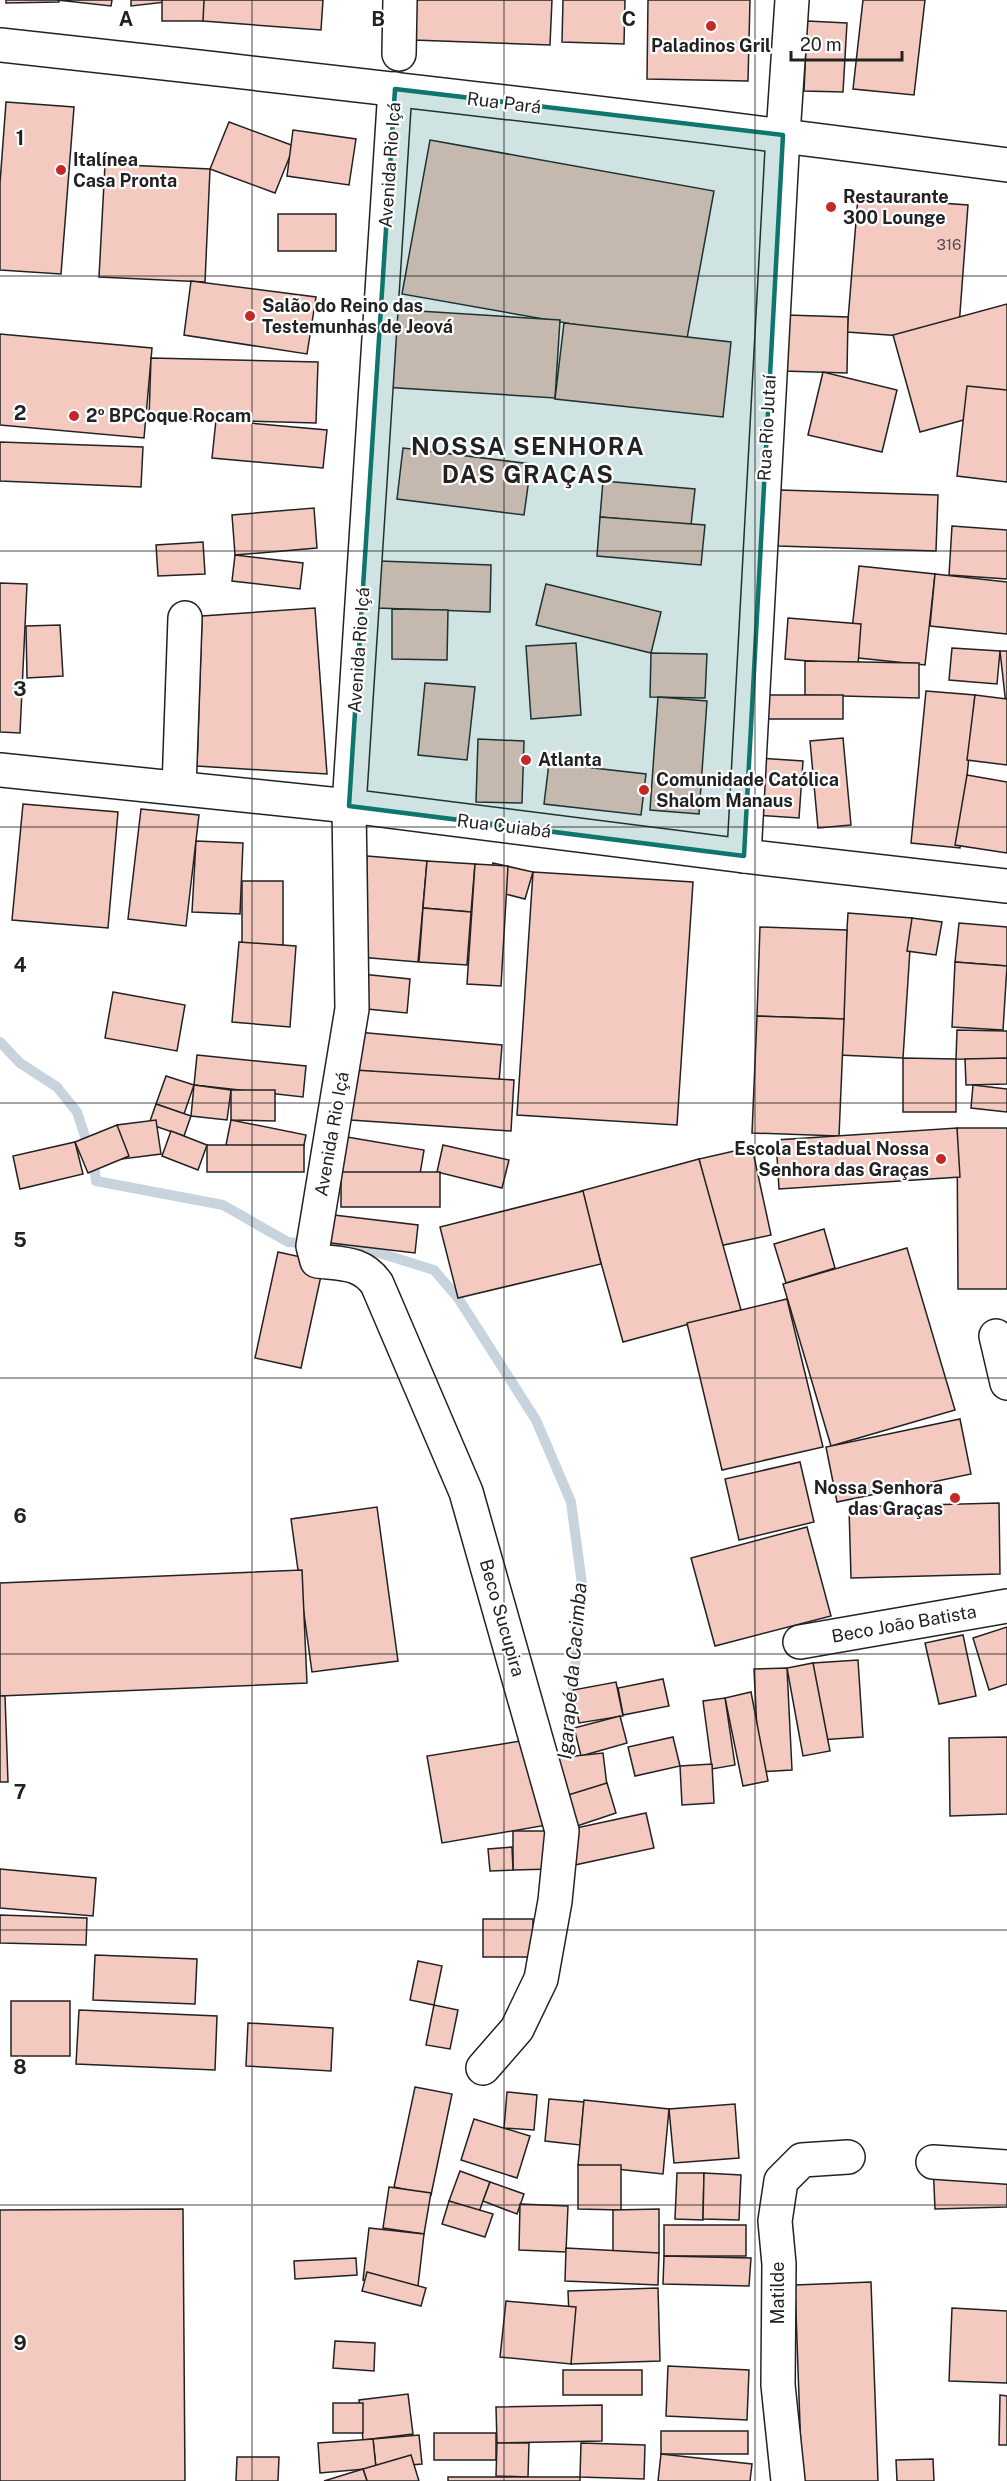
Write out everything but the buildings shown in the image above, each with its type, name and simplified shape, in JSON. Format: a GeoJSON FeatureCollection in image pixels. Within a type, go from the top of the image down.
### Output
{"type":"FeatureCollection","features":[{"type":"Feature","properties":{"kind":"street"},"geometry":{"type":"LineString","coordinates":[[399,54],[400,0]]}},
{"type":"Feature","properties":{"kind":"street","name":"Rua Rio Jutaí"},"geometry":{"type":"LineString","coordinates":[[744,856],[792,0]]}},
{"type":"Feature","properties":{"kind":"street","name":"Rua Pará"},"geometry":{"type":"LineString","coordinates":[[0,45],[783,135],[1007,165]]}},
{"type":"Feature","properties":{"kind":"street","name":"Avenida Rio Içá"},"geometry":{"type":"LineString","coordinates":[[317,1221],[352,1010],[349,806],[395,89]]}},
{"type":"Feature","properties":{"kind":"street"},"geometry":{"type":"LineString","coordinates":[[179,788],[185,618]]}},
{"type":"Feature","properties":{"kind":"street","name":"Rua Cuiabá"},"geometry":{"type":"LineString","coordinates":[[0,770],[349,806],[744,856],[1007,886]]}},
{"type":"Feature","properties":{"kind":"street","name":"Beco Sucupira"},"geometry":{"type":"LineString","coordinates":[[317,1221],[313,1246],[315,1259],[349,1264],[364,1270],[377,1284],[466,1492],[562,1831],[555,1901],[541,1979],[517,2029],[483,2068]]}},
{"type":"Feature","properties":{"kind":"street"},"geometry":{"type":"LineString","coordinates":[[996,1336],[1007,1383]]}},
{"type":"Feature","properties":{"kind":"street","name":"Beco João Batista"},"geometry":{"type":"LineString","coordinates":[[800,1642],[1007,1606]]}},
{"type":"Feature","properties":{"kind":"street","name":"Matilde"},"geometry":{"type":"LineString","coordinates":[[788,2481],[778,2385],[779,2264],[775,2221],[781,2181],[802,2160],[848,2157]]}},
{"type":"Feature","properties":{"kind":"street"},"geometry":{"type":"LineString","coordinates":[[933,2162],[1007,2167]]}},
{"type":"Feature","properties":{"kind":"highlighted area"},"geometry":{"type":"Polygon","coordinates":[[[395,89],[783,135],[744,856],[349,806],[395,89]]]}},
{"type":"Feature","properties":{"kind":"waterway","name":"Igarapé da Cacimba"},"geometry":{"type":"LineString","coordinates":[[0,1042],[20,1063],[57,1087],[77,1112],[94,1164],[96,1181],[223,1205],[288,1242],[309,1244]]}},
{"type":"Feature","properties":{"kind":"waterway","name":"Igarapé da Cacimba"},"geometry":{"type":"LineString","coordinates":[[336,1247],[373,1251],[434,1270],[458,1298],[536,1420],[571,1502],[582,1584],[573,1690],[563,1770]]}},
{"type":"Feature","properties":{"kind":"place","name":"Paladinos Gril"},"geometry":{"type":"Point","coordinates":[711,26]}},
{"type":"Feature","properties":{"kind":"place","name":"Italínea Casa Pronta"},"geometry":{"type":"Point","coordinates":[61,170]}},
{"type":"Feature","properties":{"kind":"place","name":"Restaurante 300 Lounge"},"geometry":{"type":"Point","coordinates":[831,207]}},
{"type":"Feature","properties":{"kind":"place","name":"Salão do Reino das Testemunhas de Jeová"},"geometry":{"type":"Point","coordinates":[250,316]}},
{"type":"Feature","properties":{"kind":"place","name":"2º BPCoque Rocam"},"geometry":{"type":"Point","coordinates":[74,416]}},
{"type":"Feature","properties":{"kind":"place","name":"Atlanta"},"geometry":{"type":"Point","coordinates":[526,760]}},
{"type":"Feature","properties":{"kind":"place","name":"Comunidade Católica Shalom Manaus"},"geometry":{"type":"Point","coordinates":[644,790]}},
{"type":"Feature","properties":{"kind":"place","name":"Escola Estadual Nossa Senhora das Graças"},"geometry":{"type":"Point","coordinates":[941,1159]}},
{"type":"Feature","properties":{"kind":"place","name":"Nossa Senhora das Graças"},"geometry":{"type":"Point","coordinates":[955,1498]}},
{"type":"Feature","properties":{"kind":"district","name":"NOSSA SENHORA DAS GRAÇAS"},"geometry":{"type":"Point","coordinates":[528,461]}}]}
